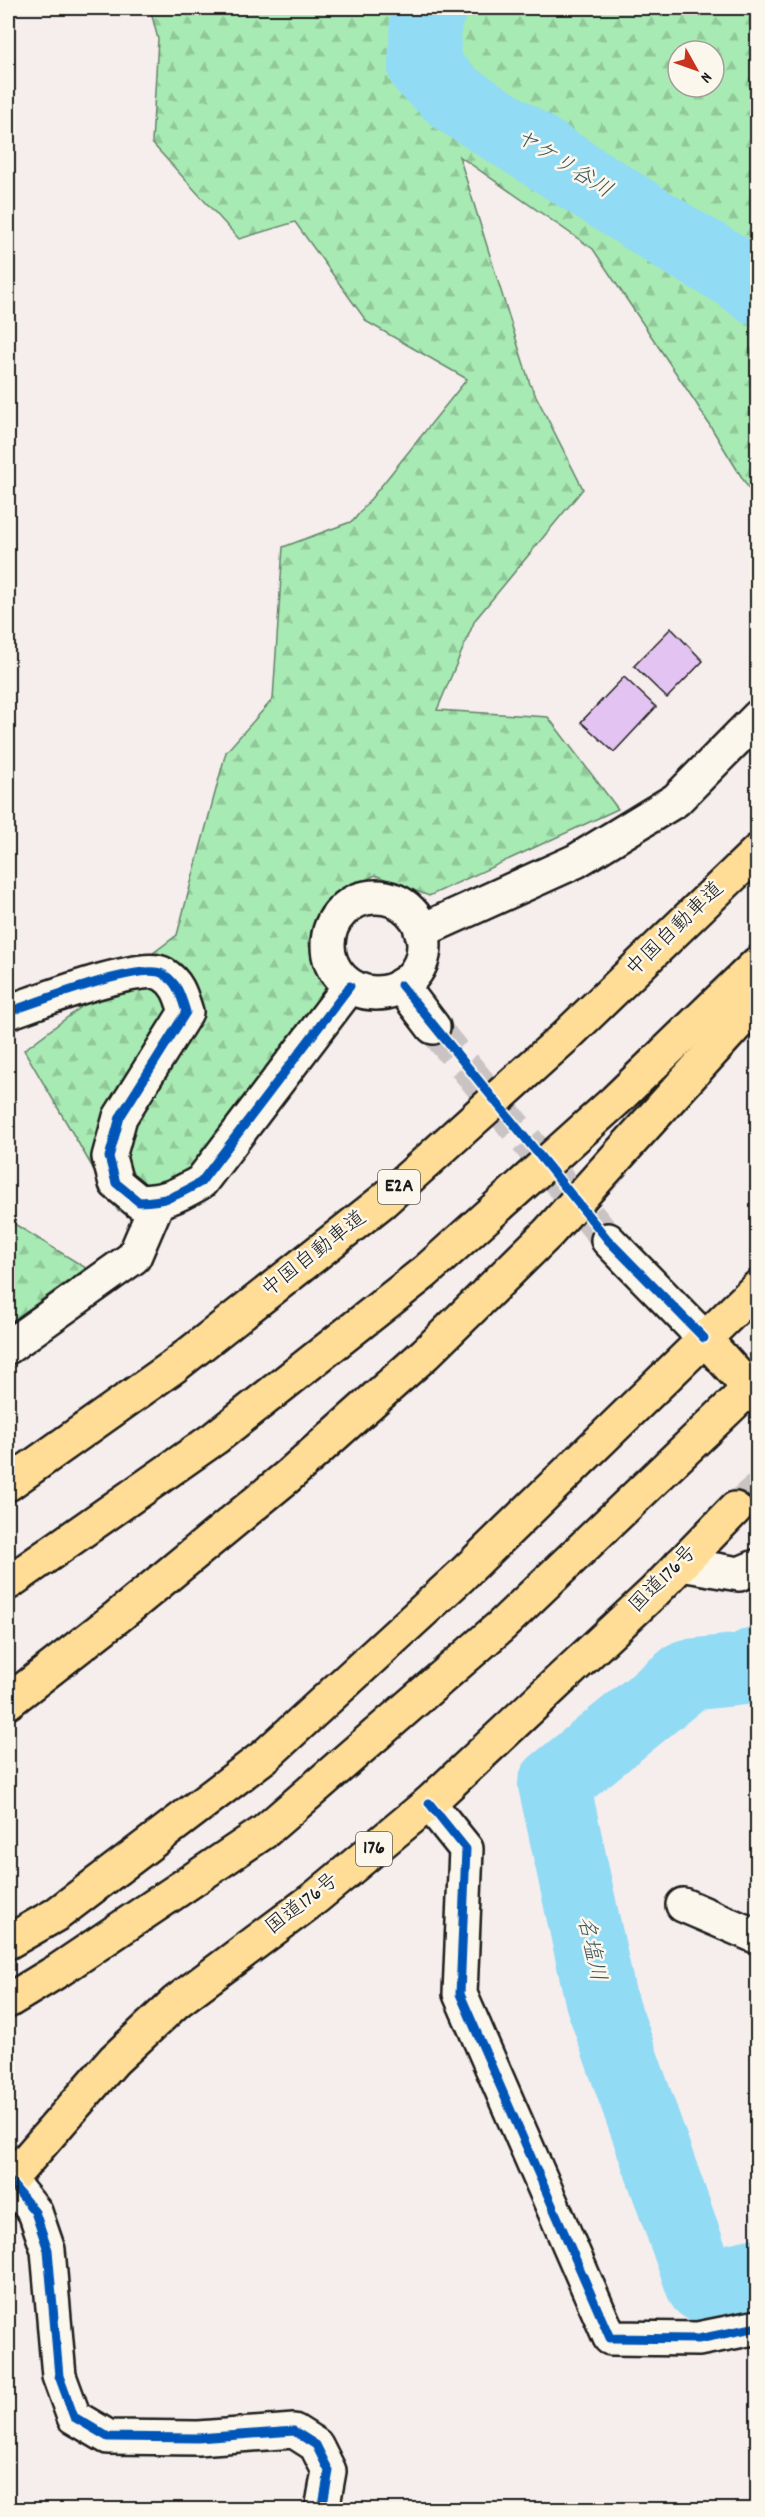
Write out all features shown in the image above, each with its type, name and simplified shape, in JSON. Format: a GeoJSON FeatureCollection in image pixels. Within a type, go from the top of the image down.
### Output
{"type":"FeatureCollection","features":[{"type":"Feature","properties":{"kind":"highway","name":"中国自動車道"},"geometry":{"type":"LineString","coordinates":[[8,1484],[173,1367],[392,1194],[566,1036],[758,851]]}},
{"type":"Feature","properties":{"kind":"highway"},"geometry":{"type":"LineString","coordinates":[[8,1583],[215,1438],[425,1272],[615,1101],[758,963]]}},
{"type":"Feature","properties":{"kind":"highway"},"geometry":{"type":"LineString","coordinates":[[8,1702],[117,1617],[287,1477],[425,1353],[548,1233],[758,1001]]}},
{"type":"Feature","properties":{"kind":"highway"},"geometry":{"type":"LineString","coordinates":[[8,1942],[57,1914],[265,1756],[462,1575],[758,1287]]}},
{"type":"Feature","properties":{"kind":"highway"},"geometry":{"type":"LineString","coordinates":[[8,2001],[59,1970],[264,1832],[501,1626],[755,1389],[704,1338]]}},
{"type":"Feature","properties":{"kind":"highway"},"geometry":{"type":"LineString","coordinates":[[8,1462],[173,1367]]}},
{"type":"Feature","properties":{"kind":"highway","name":"国道176号"},"geometry":{"type":"LineString","coordinates":[[8,2180],[114,2060],[176,2002],[315,1898],[429,1803],[681,1564],[735,1509]]}},
{"type":"Feature","properties":{"kind":"street"},"geometry":{"type":"LineString","coordinates":[[422,931],[576,861],[676,800],[758,717]]}},
{"type":"Feature","properties":{"kind":"street"},"geometry":{"type":"LineString","coordinates":[[380,897],[396,901],[408,910],[422,931],[424,953],[419,968],[409,980],[380,994],[364,992],[350,986],[338,976],[331,962],[328,946],[330,930],[338,916],[349,905],[364,899],[380,897]]}},
{"type":"Feature","properties":{"kind":"street"},"geometry":{"type":"LineString","coordinates":[[8,1012],[130,972],[161,972],[178,987],[186,1012],[120,1116],[109,1157],[116,1184],[139,1202],[158,1201],[170,1199],[201,1182],[350,986]]}},
{"type":"Feature","properties":{"kind":"street"},"geometry":{"type":"LineString","coordinates":[[401,985],[433,1027]]}},
{"type":"Feature","properties":{"kind":"street"},"geometry":{"type":"LineString","coordinates":[[8,1347],[134,1257],[158,1201]]}},
{"type":"Feature","properties":{"kind":"street"},"geometry":{"type":"LineString","coordinates":[[608,1240],[704,1338]]}},
{"type":"Feature","properties":{"kind":"street"},"geometry":{"type":"LineString","coordinates":[[681,1564],[739,1574],[758,1566]]}},
{"type":"Feature","properties":{"kind":"street"},"geometry":{"type":"LineString","coordinates":[[429,1803],[466,1849],[460,1994],[610,2338],[698,2339],[758,2327]]}},
{"type":"Feature","properties":{"kind":"street"},"geometry":{"type":"LineString","coordinates":[[683,1905],[758,1937]]}},
{"type":"Feature","properties":{"kind":"street"},"geometry":{"type":"LineString","coordinates":[[8,2180],[35,2212],[48,2250],[59,2376],[74,2417],[108,2437],[198,2438],[294,2431],[316,2445],[330,2471],[322,2510]]}},
{"type":"Feature","properties":{"kind":"green space"},"geometry":{"type":"Polygon","coordinates":[[[150,8],[757,8],[757,502],[696,403],[593,249],[459,156],[530,384],[583,489],[475,620],[437,710],[548,717],[618,809],[429,896],[375,875],[327,903],[308,943],[328,989],[178,1183],[118,1211],[24,1050],[177,935],[226,752],[273,699],[283,547],[353,521],[467,379],[367,322],[295,222],[239,239],[152,143],[158,39],[150,8]]]}},
{"type":"Feature","properties":{"kind":"green space"},"geometry":{"type":"Polygon","coordinates":[[[8,1220],[86,1268],[8,1324],[8,1220]]]}},
{"type":"Feature","properties":{"kind":"building"},"geometry":{"type":"Polygon","coordinates":[[[671,628],[703,661],[667,698],[634,666],[671,628]]]}},
{"type":"Feature","properties":{"kind":"building"},"geometry":{"type":"Polygon","coordinates":[[[624,677],[656,707],[614,752],[581,722],[624,677]]]}},
{"type":"Feature","properties":{"kind":"waterway","name":"ヤケリ谷川"},"geometry":{"type":"LineString","coordinates":[[431,8],[426,13],[424,68],[455,98],[682,242],[738,274],[758,290]]}},
{"type":"Feature","properties":{"kind":"waterway","name":"名塩川"},"geometry":{"type":"LineString","coordinates":[[758,1662],[744,1669],[688,1675],[554,1784],[601,2000],[702,2286],[758,2274]]}},
{"type":"Feature","properties":{"kind":"tunnel"},"geometry":{"type":"LineString","coordinates":[[433,1027],[608,1240]]}},
{"type":"Feature","properties":{"kind":"tunnel"},"geometry":{"type":"LineString","coordinates":[[735,1509],[758,1489]]}},
{"type":"Feature","properties":{"kind":"cycle path"},"geometry":{"type":"LineString","coordinates":[[8,1012],[88,985],[134,973],[163,974],[176,986],[186,1012],[120,1117],[109,1157],[116,1183],[139,1202],[172,1197],[201,1182],[350,986]]}},
{"type":"Feature","properties":{"kind":"cycle path"},"geometry":{"type":"LineString","coordinates":[[401,985],[608,1240],[704,1338]]}},
{"type":"Feature","properties":{"kind":"cycle path"},"geometry":{"type":"LineString","coordinates":[[429,1803],[466,1849],[460,1994],[610,2338],[698,2339],[758,2327]]}},
{"type":"Feature","properties":{"kind":"cycle path"},"geometry":{"type":"LineString","coordinates":[[8,2179],[35,2212],[48,2250],[59,2376],[74,2417],[108,2437],[198,2438],[294,2431],[316,2445],[329,2471],[322,2510]]}}]}
